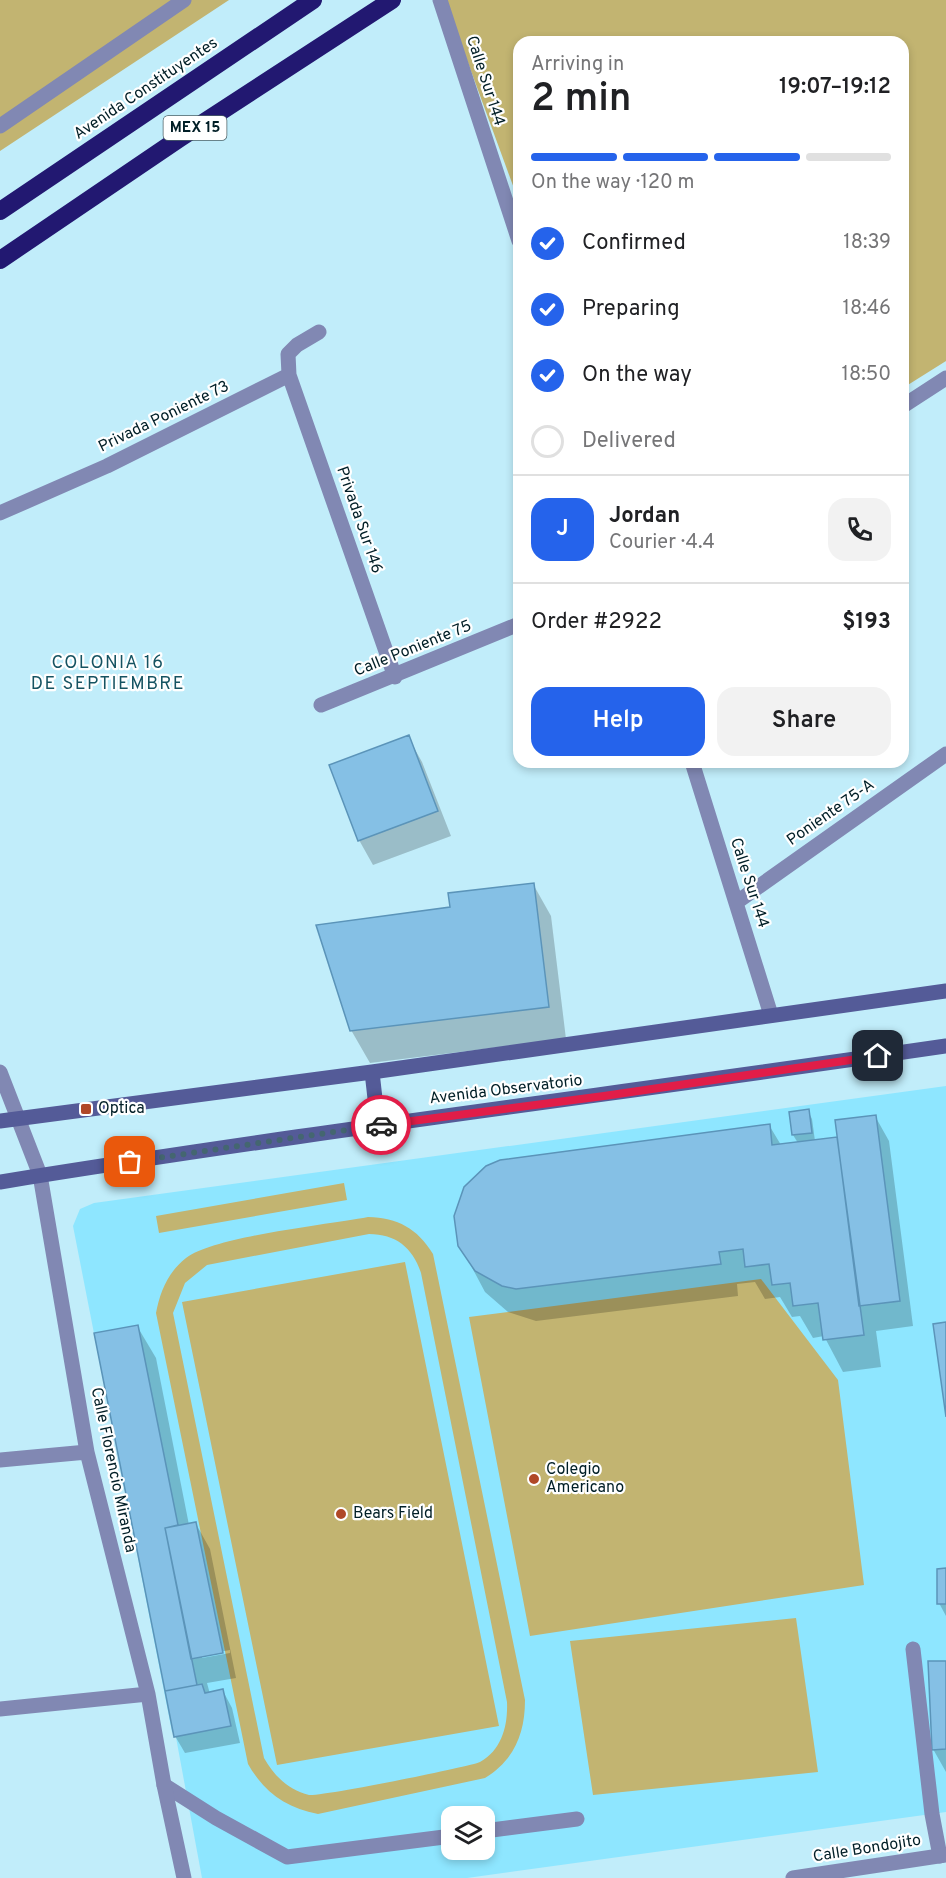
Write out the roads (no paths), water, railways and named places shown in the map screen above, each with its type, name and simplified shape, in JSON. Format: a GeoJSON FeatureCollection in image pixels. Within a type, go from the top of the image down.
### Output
{"type":"FeatureCollection","features":[{"type":"Feature","properties":{"kind":"highway","name":"Avenida Constituyentes"},"geometry":{"type":"LineString","coordinates":[[0,211],[313,0]]}},
{"type":"Feature","properties":{"kind":"highway","name":"MEX 15"},"geometry":{"type":"LineString","coordinates":[[0,260],[180,138],[392,0]]}},
{"type":"Feature","properties":{"kind":"main road"},"geometry":{"type":"LineString","coordinates":[[0,1121],[372,1072],[946,991]]}},
{"type":"Feature","properties":{"kind":"main road","name":"Avenida Observatorio"},"geometry":{"type":"LineString","coordinates":[[0,1182],[378,1125],[604,1096],[946,1046]]}},
{"type":"Feature","properties":{"kind":"main road"},"geometry":{"type":"LineString","coordinates":[[372,1072],[378,1125]]}},
{"type":"Feature","properties":{"kind":"street"},"geometry":{"type":"LineString","coordinates":[[0,126],[184,0]]}},
{"type":"Feature","properties":{"kind":"street","name":"Calle Sur 144"},"geometry":{"type":"LineString","coordinates":[[440,0],[513,223]]}},
{"type":"Feature","properties":{"kind":"street"},"geometry":{"type":"LineString","coordinates":[[289,375],[288,354],[297,345],[319,332]]}},
{"type":"Feature","properties":{"kind":"street","name":"Privada Poniente 73"},"geometry":{"type":"LineString","coordinates":[[0,513],[107,466],[289,375]]}},
{"type":"Feature","properties":{"kind":"street","name":"Privada Sur 146"},"geometry":{"type":"LineString","coordinates":[[289,375],[395,677]]}},
{"type":"Feature","properties":{"kind":"street"},"geometry":{"type":"LineString","coordinates":[[909,401],[946,378]]}},
{"type":"Feature","properties":{"kind":"street","name":"Calle Poniente 75"},"geometry":{"type":"LineString","coordinates":[[321,705],[395,677],[513,627]]}},
{"type":"Feature","properties":{"kind":"street","name":"Poniente 75-A"},"geometry":{"type":"LineString","coordinates":[[737,902],[946,754]]}},
{"type":"Feature","properties":{"kind":"street","name":"Calle Sur 144"},"geometry":{"type":"LineString","coordinates":[[694,768],[771,1015]]}},
{"type":"Feature","properties":{"kind":"street","name":"Calle Florencio Miranda"},"geometry":{"type":"LineString","coordinates":[[0,1072],[40,1175],[87,1452],[148,1694],[184,1878]]}},
{"type":"Feature","properties":{"kind":"street"},"geometry":{"type":"LineString","coordinates":[[0,1460],[87,1452]]}},
{"type":"Feature","properties":{"kind":"street"},"geometry":{"type":"LineString","coordinates":[[913,1649],[932,1814],[943,1855]]}},
{"type":"Feature","properties":{"kind":"street"},"geometry":{"type":"LineString","coordinates":[[0,1709],[148,1694]]}},
{"type":"Feature","properties":{"kind":"street"},"geometry":{"type":"LineString","coordinates":[[164,1785],[216,1818],[287,1857],[441,1837]]}},
{"type":"Feature","properties":{"kind":"street"},"geometry":{"type":"LineString","coordinates":[[495,1830],[577,1819]]}},
{"type":"Feature","properties":{"kind":"street","name":"Calle Bondojito"},"geometry":{"type":"LineString","coordinates":[[794,1878],[943,1855]]}},
{"type":"Feature","properties":{"kind":"place","name":"Optica"},"geometry":{"type":"Point","coordinates":[86,1109]}},
{"type":"Feature","properties":{"kind":"place","name":"Colegio Americano"},"geometry":{"type":"Point","coordinates":[534,1479]}},
{"type":"Feature","properties":{"kind":"place","name":"Bears Field"},"geometry":{"type":"Point","coordinates":[341,1514]}},
{"type":"Feature","properties":{"kind":"district","name":"COLONIA 16 DE SEPTIEMBRE"},"geometry":{"type":"Point","coordinates":[108,673]}}]}
